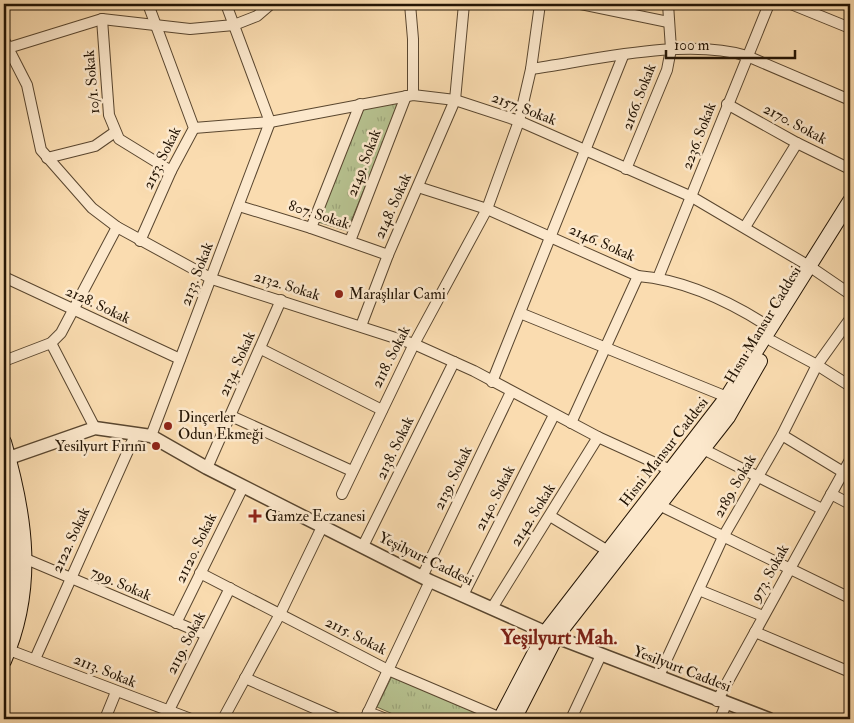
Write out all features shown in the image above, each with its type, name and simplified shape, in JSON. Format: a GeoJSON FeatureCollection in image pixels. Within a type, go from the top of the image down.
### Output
{"type":"FeatureCollection","features":[{"type":"Feature","properties":{"kind":"main road","name":"Hisni Mansur Caddesi"},"geometry":{"type":"LineString","coordinates":[[505,719],[550,635],[608,551],[677,472],[771,334],[812,268],[850,201]]}},
{"type":"Feature","properties":{"kind":"main road","name":"Hısnı Mansur Caddesi"},"geometry":{"type":"LineString","coordinates":[[812,268],[850,216]]}},
{"type":"Feature","properties":{"kind":"main road","name":"Hısnı Mansur Caddesi"},"geometry":{"type":"LineString","coordinates":[[550,635],[659,505],[677,472],[703,449],[728,417],[771,334]]}},
{"type":"Feature","properties":{"kind":"main road"},"geometry":{"type":"LineString","coordinates":[[4,442],[21,514],[12,597],[4,629]]}},
{"type":"Feature","properties":{"kind":"main road"},"geometry":{"type":"LineString","coordinates":[[4,482],[15,556],[25,580],[5,653]]}},
{"type":"Feature","properties":{"kind":"street","name":"2153. Sokak"},"geometry":{"type":"LineString","coordinates":[[140,241],[171,171],[194,128],[148,4]]}},
{"type":"Feature","properties":{"kind":"street"},"geometry":{"type":"LineString","coordinates":[[226,4],[270,122]]}},
{"type":"Feature","properties":{"kind":"street"},"geometry":{"type":"LineString","coordinates":[[6,44],[102,19],[190,30],[234,25],[257,16],[272,4]]}},
{"type":"Feature","properties":{"kind":"street"},"geometry":{"type":"LineString","coordinates":[[410,4],[413,39],[410,95]]}},
{"type":"Feature","properties":{"kind":"street","name":"2148. Sokak"},"geometry":{"type":"LineString","coordinates":[[361,326],[388,255],[455,100],[464,4]]}},
{"type":"Feature","properties":{"kind":"street","name":"2118. Sokak"},"geometry":{"type":"LineString","coordinates":[[342,494],[414,344],[487,209],[519,121],[531,69],[540,4]]}},
{"type":"Feature","properties":{"kind":"street"},"geometry":{"type":"LineString","coordinates":[[581,4],[668,22]]}},
{"type":"Feature","properties":{"kind":"street","name":"2166. Sokak"},"geometry":{"type":"LineString","coordinates":[[626,169],[667,70],[671,49],[668,4]]}},
{"type":"Feature","properties":{"kind":"street","name":"2236. Sokak"},"geometry":{"type":"LineString","coordinates":[[658,278],[769,4]]}},
{"type":"Feature","properties":{"kind":"street"},"geometry":{"type":"LineString","coordinates":[[791,4],[850,28]]}},
{"type":"Feature","properties":{"kind":"street","name":"10/1. Sokak"},"geometry":{"type":"LineString","coordinates":[[102,19],[109,115],[119,139],[171,171]]}},
{"type":"Feature","properties":{"kind":"street","name":"2132. Sokak"},"geometry":{"type":"LineString","coordinates":[[6,44],[27,85],[41,150],[92,208],[117,228],[212,279],[414,344],[454,362],[598,437],[677,472]]}},
{"type":"Feature","properties":{"kind":"street"},"geometry":{"type":"LineString","coordinates":[[531,69],[671,49],[702,48],[734,52],[747,56],[850,100]]}},
{"type":"Feature","properties":{"kind":"street"},"geometry":{"type":"LineString","coordinates":[[492,382],[549,236],[623,56]]}},
{"type":"Feature","properties":{"kind":"street","name":"2157. Sokak"},"geometry":{"type":"LineString","coordinates":[[194,128],[270,122],[410,95],[455,100],[519,121],[692,197],[812,268],[850,294]]}},
{"type":"Feature","properties":{"kind":"street","name":"2149. Sokak"},"geometry":{"type":"LineString","coordinates":[[350,241],[410,95]]}},
{"type":"Feature","properties":{"kind":"street"},"geometry":{"type":"LineString","coordinates":[[311,228],[360,104]]}},
{"type":"Feature","properties":{"kind":"street","name":"2170. Sokak"},"geometry":{"type":"LineString","coordinates":[[727,104],[797,143],[850,169]]}},
{"type":"Feature","properties":{"kind":"street","name":"2133. Sokak"},"geometry":{"type":"LineString","coordinates":[[151,436],[270,122]]}},
{"type":"Feature","properties":{"kind":"street"},"geometry":{"type":"LineString","coordinates":[[47,158],[95,146],[116,132]]}},
{"type":"Feature","properties":{"kind":"street"},"geometry":{"type":"LineString","coordinates":[[745,227],[797,143]]}},
{"type":"Feature","properties":{"kind":"street","name":"2146. Sokak"},"geometry":{"type":"LineString","coordinates":[[418,186],[487,209],[638,276],[658,278],[739,307],[771,334],[850,386]]}},
{"type":"Feature","properties":{"kind":"street","name":"807. Sokak"},"geometry":{"type":"LineString","coordinates":[[239,206],[311,228],[388,255]]}},
{"type":"Feature","properties":{"kind":"street"},"geometry":{"type":"LineString","coordinates":[[4,360],[51,343],[61,333],[117,228]]}},
{"type":"Feature","properties":{"kind":"street"},"geometry":{"type":"LineString","coordinates":[[571,423],[638,276]]}},
{"type":"Feature","properties":{"kind":"street","name":"2128. Sokak"},"geometry":{"type":"LineString","coordinates":[[4,277],[180,360]]}},
{"type":"Feature","properties":{"kind":"street","name":"2134. Sokak"},"geometry":{"type":"LineString","coordinates":[[207,468],[281,300]]}},
{"type":"Feature","properties":{"kind":"street"},"geometry":{"type":"LineString","coordinates":[[520,313],[604,349],[727,397]]}},
{"type":"Feature","properties":{"kind":"street","name":"2189. Sokak"},"geometry":{"type":"LineString","coordinates":[[659,676],[723,537],[782,435],[817,365],[850,319]]}},
{"type":"Feature","properties":{"kind":"street"},"geometry":{"type":"LineString","coordinates":[[51,343],[95,428]]}},
{"type":"Feature","properties":{"kind":"street"},"geometry":{"type":"LineString","coordinates":[[261,349],[382,410]]}},
{"type":"Feature","properties":{"kind":"street","name":"2138. Sokak"},"geometry":{"type":"LineString","coordinates":[[362,546],[454,362]]}},
{"type":"Feature","properties":{"kind":"street","name":"2139. Sokak"},"geometry":{"type":"LineString","coordinates":[[367,715],[511,392]]}},
{"type":"Feature","properties":{"kind":"street","name":"2140. Sokak"},"geometry":{"type":"LineString","coordinates":[[463,595],[554,415]]}},
{"type":"Feature","properties":{"kind":"street"},"geometry":{"type":"LineString","coordinates":[[231,416],[352,471]]}},
{"type":"Feature","properties":{"kind":"street","name":"Yeşilyurt Caddesi"},"geometry":{"type":"LineString","coordinates":[[9,458],[95,428],[151,436],[243,487],[426,579],[550,635]]}},
{"type":"Feature","properties":{"kind":"street","name":"2122. Sokak"},"geometry":{"type":"LineString","coordinates":[[35,659],[69,579],[136,433]]}},
{"type":"Feature","properties":{"kind":"street"},"geometry":{"type":"LineString","coordinates":[[782,435],[844,472]]}},
{"type":"Feature","properties":{"kind":"street","name":"2142. Sokak"},"geometry":{"type":"LineString","coordinates":[[492,608],[598,437]]}},
{"type":"Feature","properties":{"kind":"street"},"geometry":{"type":"LineString","coordinates":[[703,449],[822,510]]}},
{"type":"Feature","properties":{"kind":"street","name":"973. Sokak"},"geometry":{"type":"LineString","coordinates":[[720,719],[722,702],[763,616],[850,460]]}},
{"type":"Feature","properties":{"kind":"street","name":"21120. Sokak"},"geometry":{"type":"LineString","coordinates":[[176,623],[243,487]]}},
{"type":"Feature","properties":{"kind":"street"},"geometry":{"type":"LineString","coordinates":[[831,494],[850,504]]}},
{"type":"Feature","properties":{"kind":"street"},"geometry":{"type":"LineString","coordinates":[[659,505],[723,537],[790,567],[850,598]]}},
{"type":"Feature","properties":{"kind":"street"},"geometry":{"type":"LineString","coordinates":[[550,516],[608,551]]}},
{"type":"Feature","properties":{"kind":"street"},"geometry":{"type":"LineString","coordinates":[[222,719],[280,614],[322,527]]}},
{"type":"Feature","properties":{"kind":"street","name":"799. Sokak"},"geometry":{"type":"LineString","coordinates":[[15,556],[206,635]]}},
{"type":"Feature","properties":{"kind":"street","name":"2115. Sokak"},"geometry":{"type":"LineString","coordinates":[[200,573],[388,670],[505,719]]}},
{"type":"Feature","properties":{"kind":"street","name":"2119. Sokak"},"geometry":{"type":"LineString","coordinates":[[171,715],[206,635],[230,588]]}},
{"type":"Feature","properties":{"kind":"street"},"geometry":{"type":"LineString","coordinates":[[699,590],[763,616]]}},
{"type":"Feature","properties":{"kind":"street"},"geometry":{"type":"LineString","coordinates":[[755,632],[850,672]]}},
{"type":"Feature","properties":{"kind":"street","name":"Yesilyurt Caddesi"},"geometry":{"type":"LineString","coordinates":[[550,635],[769,719]]}},
{"type":"Feature","properties":{"kind":"street","name":"2113. Sokak"},"geometry":{"type":"LineString","coordinates":[[5,653],[35,659],[171,715],[191,719]]}},
{"type":"Feature","properties":{"kind":"street"},"geometry":{"type":"LineString","coordinates":[[574,719],[601,655]]}},
{"type":"Feature","properties":{"kind":"street"},"geometry":{"type":"LineString","coordinates":[[245,678],[339,719]]}},
{"type":"Feature","properties":{"kind":"street"},"geometry":{"type":"LineString","coordinates":[[105,719],[116,692]]}},
{"type":"Feature","properties":{"kind":"street"},"geometry":{"type":"LineString","coordinates":[[367,715],[386,719]]}},
{"type":"Feature","properties":{"kind":"green space"},"geometry":{"type":"Polygon","coordinates":[[[400,101],[347,231],[318,222],[364,108],[400,101]]]}},
{"type":"Feature","properties":{"kind":"green space"},"geometry":{"type":"Polygon","coordinates":[[[393,674],[492,718],[404,719],[377,707],[393,674]]]}},
{"type":"Feature","properties":{"kind":"place","name":"Maraşlılar Cami"},"geometry":{"type":"Point","coordinates":[339,294]}},
{"type":"Feature","properties":{"kind":"place","name":"Dinçerler Odun Ekmeği"},"geometry":{"type":"Point","coordinates":[168,426]}},
{"type":"Feature","properties":{"kind":"place","name":"Yesilyurt Fırını"},"geometry":{"type":"Point","coordinates":[156,446]}},
{"type":"Feature","properties":{"kind":"place","name":"Gamze Eczanesi"},"geometry":{"type":"Point","coordinates":[255,516]}},
{"type":"Feature","properties":{"kind":"district","name":"Yeşilyurt Mah."},"geometry":{"type":"Point","coordinates":[559,637]}}]}
